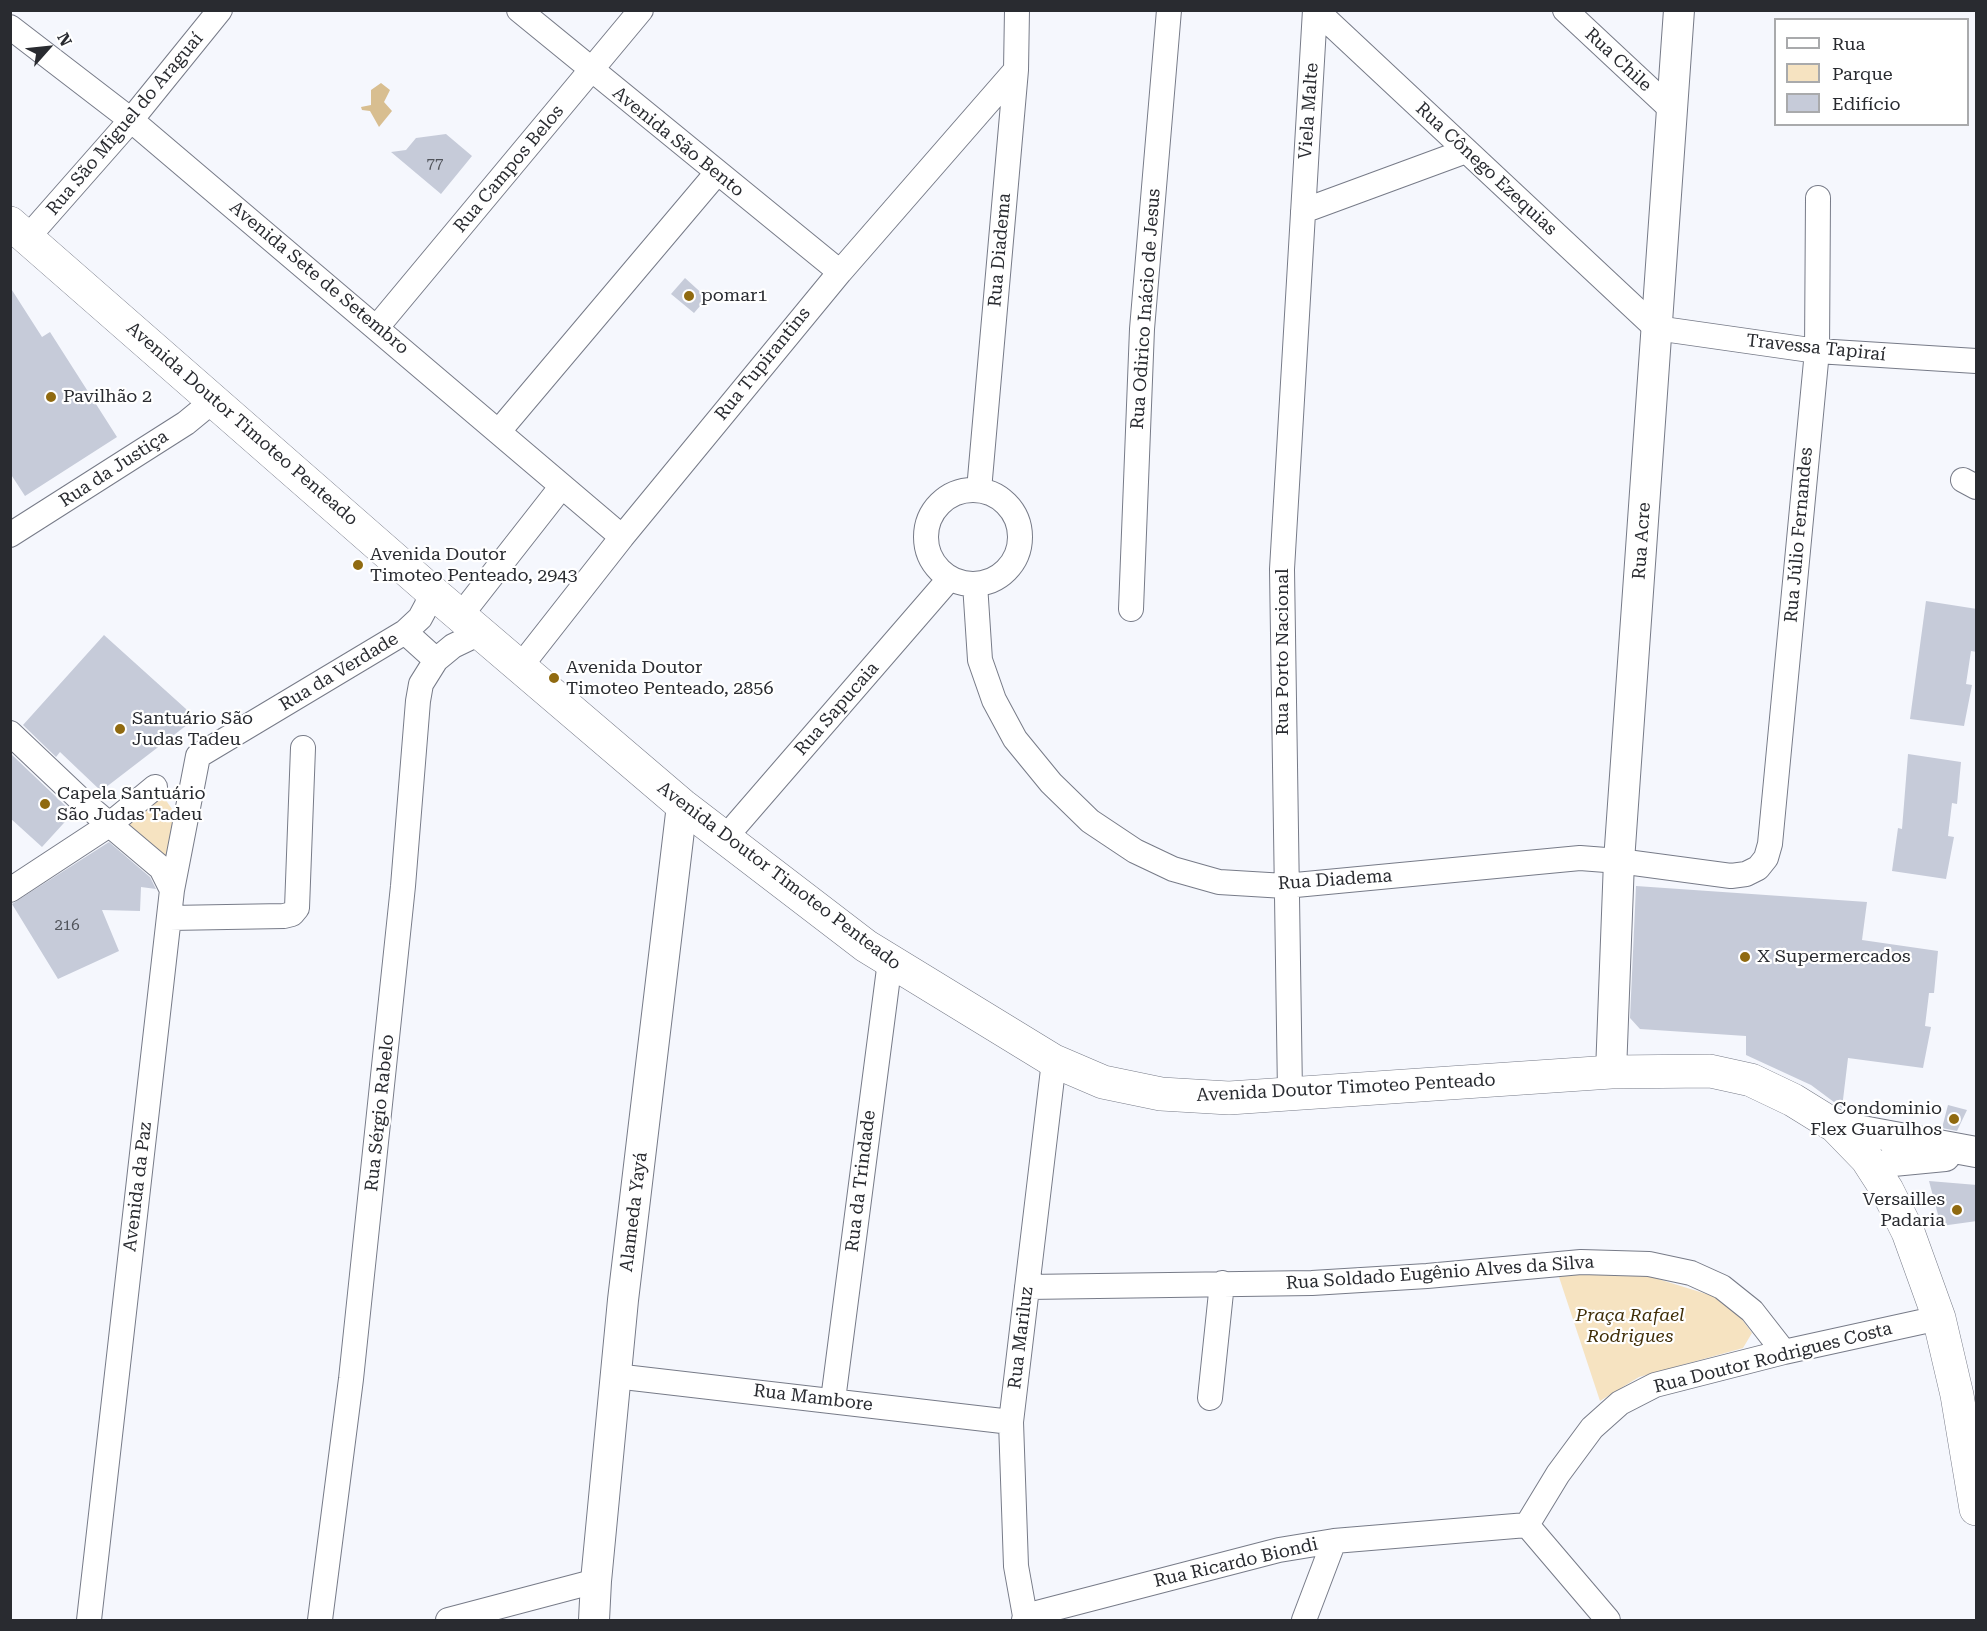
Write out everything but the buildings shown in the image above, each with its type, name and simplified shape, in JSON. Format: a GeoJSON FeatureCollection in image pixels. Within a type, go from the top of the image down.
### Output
{"type":"FeatureCollection","features":[{"type":"Feature","properties":{"kind":"main road","name":"Avenida Doutor Timoteo Penteado"},"geometry":{"type":"LineString","coordinates":[[19,230],[520,667],[724,839],[890,961],[1054,1061],[1104,1082],[1161,1095],[1229,1098],[1611,1072],[1710,1071],[1751,1080],[1835,1126],[1867,1159],[1879,1176],[1908,1232],[1939,1318],[1957,1395],[1977,1509]]}},
{"type":"Feature","properties":{"kind":"street","name":"Rua São Miguel do Araguaí"},"geometry":{"type":"LineString","coordinates":[[19,230],[130,120],[220,10]]}},
{"type":"Feature","properties":{"kind":"street","name":"Avenida São Bento"},"geometry":{"type":"LineString","coordinates":[[519,10],[591,72],[840,272]]}},
{"type":"Feature","properties":{"kind":"street","name":"Rua Campos Belos"},"geometry":{"type":"LineString","coordinates":[[377,327],[641,10]]}},
{"type":"Feature","properties":{"kind":"street","name":"Rua Diadema"},"geometry":{"type":"LineString","coordinates":[[979,490],[1016,70],[1017,10]]}},
{"type":"Feature","properties":{"kind":"street","name":"Rua Odirico Inácio de Jesus"},"geometry":{"type":"LineString","coordinates":[[1131,609],[1142,328],[1169,10]]}},
{"type":"Feature","properties":{"kind":"street","name":"Rua Cônego Ezequias"},"geometry":{"type":"LineString","coordinates":[[1315,10],[1656,328]]}},
{"type":"Feature","properties":{"kind":"street","name":"Viela Malte"},"geometry":{"type":"LineString","coordinates":[[1303,211],[1315,10]]}},
{"type":"Feature","properties":{"kind":"street","name":"Rua Chile"},"geometry":{"type":"LineString","coordinates":[[1565,10],[1671,109]]}},
{"type":"Feature","properties":{"kind":"street","name":"Rua Acre"},"geometry":{"type":"LineString","coordinates":[[1611,1072],[1619,861],[1679,10]]}},
{"type":"Feature","properties":{"kind":"street","name":"Avenida Sete de Setembro"},"geometry":{"type":"LineString","coordinates":[[10,27],[130,120],[622,537]]}},
{"type":"Feature","properties":{"kind":"street","name":"Rua Tupirantins"},"geometry":{"type":"LineString","coordinates":[[520,667],[622,537],[840,272],[1016,70]]}},
{"type":"Feature","properties":{"kind":"street"},"geometry":{"type":"LineString","coordinates":[[1303,211],[1466,151]]}},
{"type":"Feature","properties":{"kind":"street"},"geometry":{"type":"LineString","coordinates":[[499,431],[716,174]]}},
{"type":"Feature","properties":{"kind":"street","name":"Rua Júlio Fernandes"},"geometry":{"type":"LineString","coordinates":[[1758,868],[1766,858],[1770,844],[1817,351],[1818,198]]}},
{"type":"Feature","properties":{"kind":"street","name":"Rua Porto Nacional"},"geometry":{"type":"LineString","coordinates":[[1290,1093],[1285,886],[1282,569],[1303,211]]}},
{"type":"Feature","properties":{"kind":"street","name":"Travessa Tapiraí"},"geometry":{"type":"LineString","coordinates":[[1656,328],[1817,351],[1977,361]]}},
{"type":"Feature","properties":{"kind":"street","name":"Rua da Justiça"},"geometry":{"type":"LineString","coordinates":[[10,535],[186,423],[214,400]]}},
{"type":"Feature","properties":{"kind":"street"},"geometry":{"type":"LineString","coordinates":[[471,624],[562,486]]}},
{"type":"Feature","properties":{"kind":"street"},"geometry":{"type":"LineString","coordinates":[[979,490],[994,495],[1006,504],[1015,517],[1020,532],[1013,561],[1003,573],[990,581],[975,584],[950,578],[938,568],[929,554],[926,538],[928,522],[936,507],[948,497],[963,491],[979,490]]}},
{"type":"Feature","properties":{"kind":"street","name":"Rua Sapucaia"},"geometry":{"type":"LineString","coordinates":[[724,839],[950,578]]}},
{"type":"Feature","properties":{"kind":"street","name":"Rua Diadema"},"geometry":{"type":"LineString","coordinates":[[975,584],[980,660],[994,700],[1015,739],[1051,783],[1090,821],[1135,851],[1173,869],[1219,882],[1285,886],[1580,858],[1731,876],[1746,874],[1758,868]]}},
{"type":"Feature","properties":{"kind":"street","name":"Rua da Verdade"},"geometry":{"type":"LineString","coordinates":[[198,756],[405,632],[420,618],[427,605],[430,589]]}},
{"type":"Feature","properties":{"kind":"street","name":"Rua Sérgio Rabelo"},"geometry":{"type":"LineString","coordinates":[[320,1620],[354,1356],[403,886],[418,701],[424,677],[436,660],[453,646],[471,624]]}},
{"type":"Feature","properties":{"kind":"street"},"geometry":{"type":"LineString","coordinates":[[405,632],[436,660]]}},
{"type":"Feature","properties":{"kind":"street"},"geometry":{"type":"LineString","coordinates":[[10,733],[109,825],[161,868],[172,890]]}},
{"type":"Feature","properties":{"kind":"street"},"geometry":{"type":"LineString","coordinates":[[170,918],[284,916],[292,914],[297,908],[303,748]]}},
{"type":"Feature","properties":{"kind":"street","name":"Avenida da Paz"},"geometry":{"type":"LineString","coordinates":[[89,1620],[172,890],[198,756]]}},
{"type":"Feature","properties":{"kind":"street"},"geometry":{"type":"LineString","coordinates":[[10,890],[109,825],[155,787]]}},
{"type":"Feature","properties":{"kind":"street","name":"Alameda Yayá"},"geometry":{"type":"LineString","coordinates":[[594,1620],[615,1376],[682,805]]}},
{"type":"Feature","properties":{"kind":"street","name":"Rua da Trindade"},"geometry":{"type":"LineString","coordinates":[[833,1400],[890,961]]}},
{"type":"Feature","properties":{"kind":"street","name":"Rua Mariluz"},"geometry":{"type":"LineString","coordinates":[[1024,1618],[1016,1566],[1011,1422],[1054,1061]]}},
{"type":"Feature","properties":{"kind":"street"},"geometry":{"type":"LineString","coordinates":[[1835,1126],[1969,1151]]}},
{"type":"Feature","properties":{"kind":"street"},"geometry":{"type":"LineString","coordinates":[[1879,1176],[1883,1167],[1893,1161],[1940,1158],[1969,1151]]}},
{"type":"Feature","properties":{"kind":"street","name":"Rua Soldado Eugênio Alves da Silva"},"geometry":{"type":"LineString","coordinates":[[1028,1287],[1356,1281],[1581,1262],[1649,1264],[1691,1273],[1722,1287],[1752,1311],[1784,1352]]}},
{"type":"Feature","properties":{"kind":"street"},"geometry":{"type":"LineString","coordinates":[[1210,1398],[1222,1283]]}},
{"type":"Feature","properties":{"kind":"street","name":"Rua Doutor Rodrigues Costa"},"geometry":{"type":"LineString","coordinates":[[1527,1525],[1558,1474],[1593,1428],[1620,1403],[1655,1385],[1784,1352],[1939,1318]]}},
{"type":"Feature","properties":{"kind":"street","name":"Rua Mambore"},"geometry":{"type":"LineString","coordinates":[[615,1376],[1011,1422]]}},
{"type":"Feature","properties":{"kind":"street"},"geometry":{"type":"LineString","coordinates":[[1527,1525],[1608,1620]]}},
{"type":"Feature","properties":{"kind":"street","name":"Rua Ricardo Biondi"},"geometry":{"type":"LineString","coordinates":[[1024,1618],[1280,1550],[1334,1541],[1527,1525]]}},
{"type":"Feature","properties":{"kind":"street"},"geometry":{"type":"LineString","coordinates":[[1304,1620],[1334,1541]]}},
{"type":"Feature","properties":{"kind":"street"},"geometry":{"type":"LineString","coordinates":[[448,1620],[596,1581]]}},
{"type":"Feature","properties":{"kind":"green space"},"geometry":{"type":"Polygon","coordinates":[[[165,799],[172,809],[173,859],[165,859],[129,824],[153,800],[165,799]]]}},
{"type":"Feature","properties":{"kind":"green space","name":"Praça Rafael Rodrigues"},"geometry":{"type":"Polygon","coordinates":[[[1558,1274],[1642,1274],[1713,1296],[1741,1318],[1752,1333],[1743,1348],[1639,1377],[1600,1401],[1558,1274]]]}},
{"type":"Feature","properties":{"kind":"shaded area"},"geometry":{"type":"Polygon","coordinates":[[[381,83],[390,90],[384,102],[392,111],[379,127],[370,111],[362,110],[361,107],[371,105],[371,90],[381,83]]]}},
{"type":"Feature","properties":{"kind":"place","name":"pomar1"},"geometry":{"type":"Point","coordinates":[689,296]}},
{"type":"Feature","properties":{"kind":"place","name":"Pavilhão 2"},"geometry":{"type":"Point","coordinates":[51,397]}},
{"type":"Feature","properties":{"kind":"place","name":"Avenida Doutor Timoteo Penteado, 2943"},"geometry":{"type":"Point","coordinates":[358,565]}},
{"type":"Feature","properties":{"kind":"place","name":"Avenida Doutor Timoteo Penteado, 2856"},"geometry":{"type":"Point","coordinates":[554,678]}},
{"type":"Feature","properties":{"kind":"place","name":"Santuário São Judas Tadeu"},"geometry":{"type":"Point","coordinates":[120,729]}},
{"type":"Feature","properties":{"kind":"place","name":"Capela Santuário São Judas Tadeu"},"geometry":{"type":"Point","coordinates":[45,804]}},
{"type":"Feature","properties":{"kind":"place","name":"X Supermercados"},"geometry":{"type":"Point","coordinates":[1745,957]}},
{"type":"Feature","properties":{"kind":"place","name":"Condominio Flex Guarulhos"},"geometry":{"type":"Point","coordinates":[1954,1119]}},
{"type":"Feature","properties":{"kind":"place","name":"Versailles Padaria"},"geometry":{"type":"Point","coordinates":[1957,1210]}}]}
